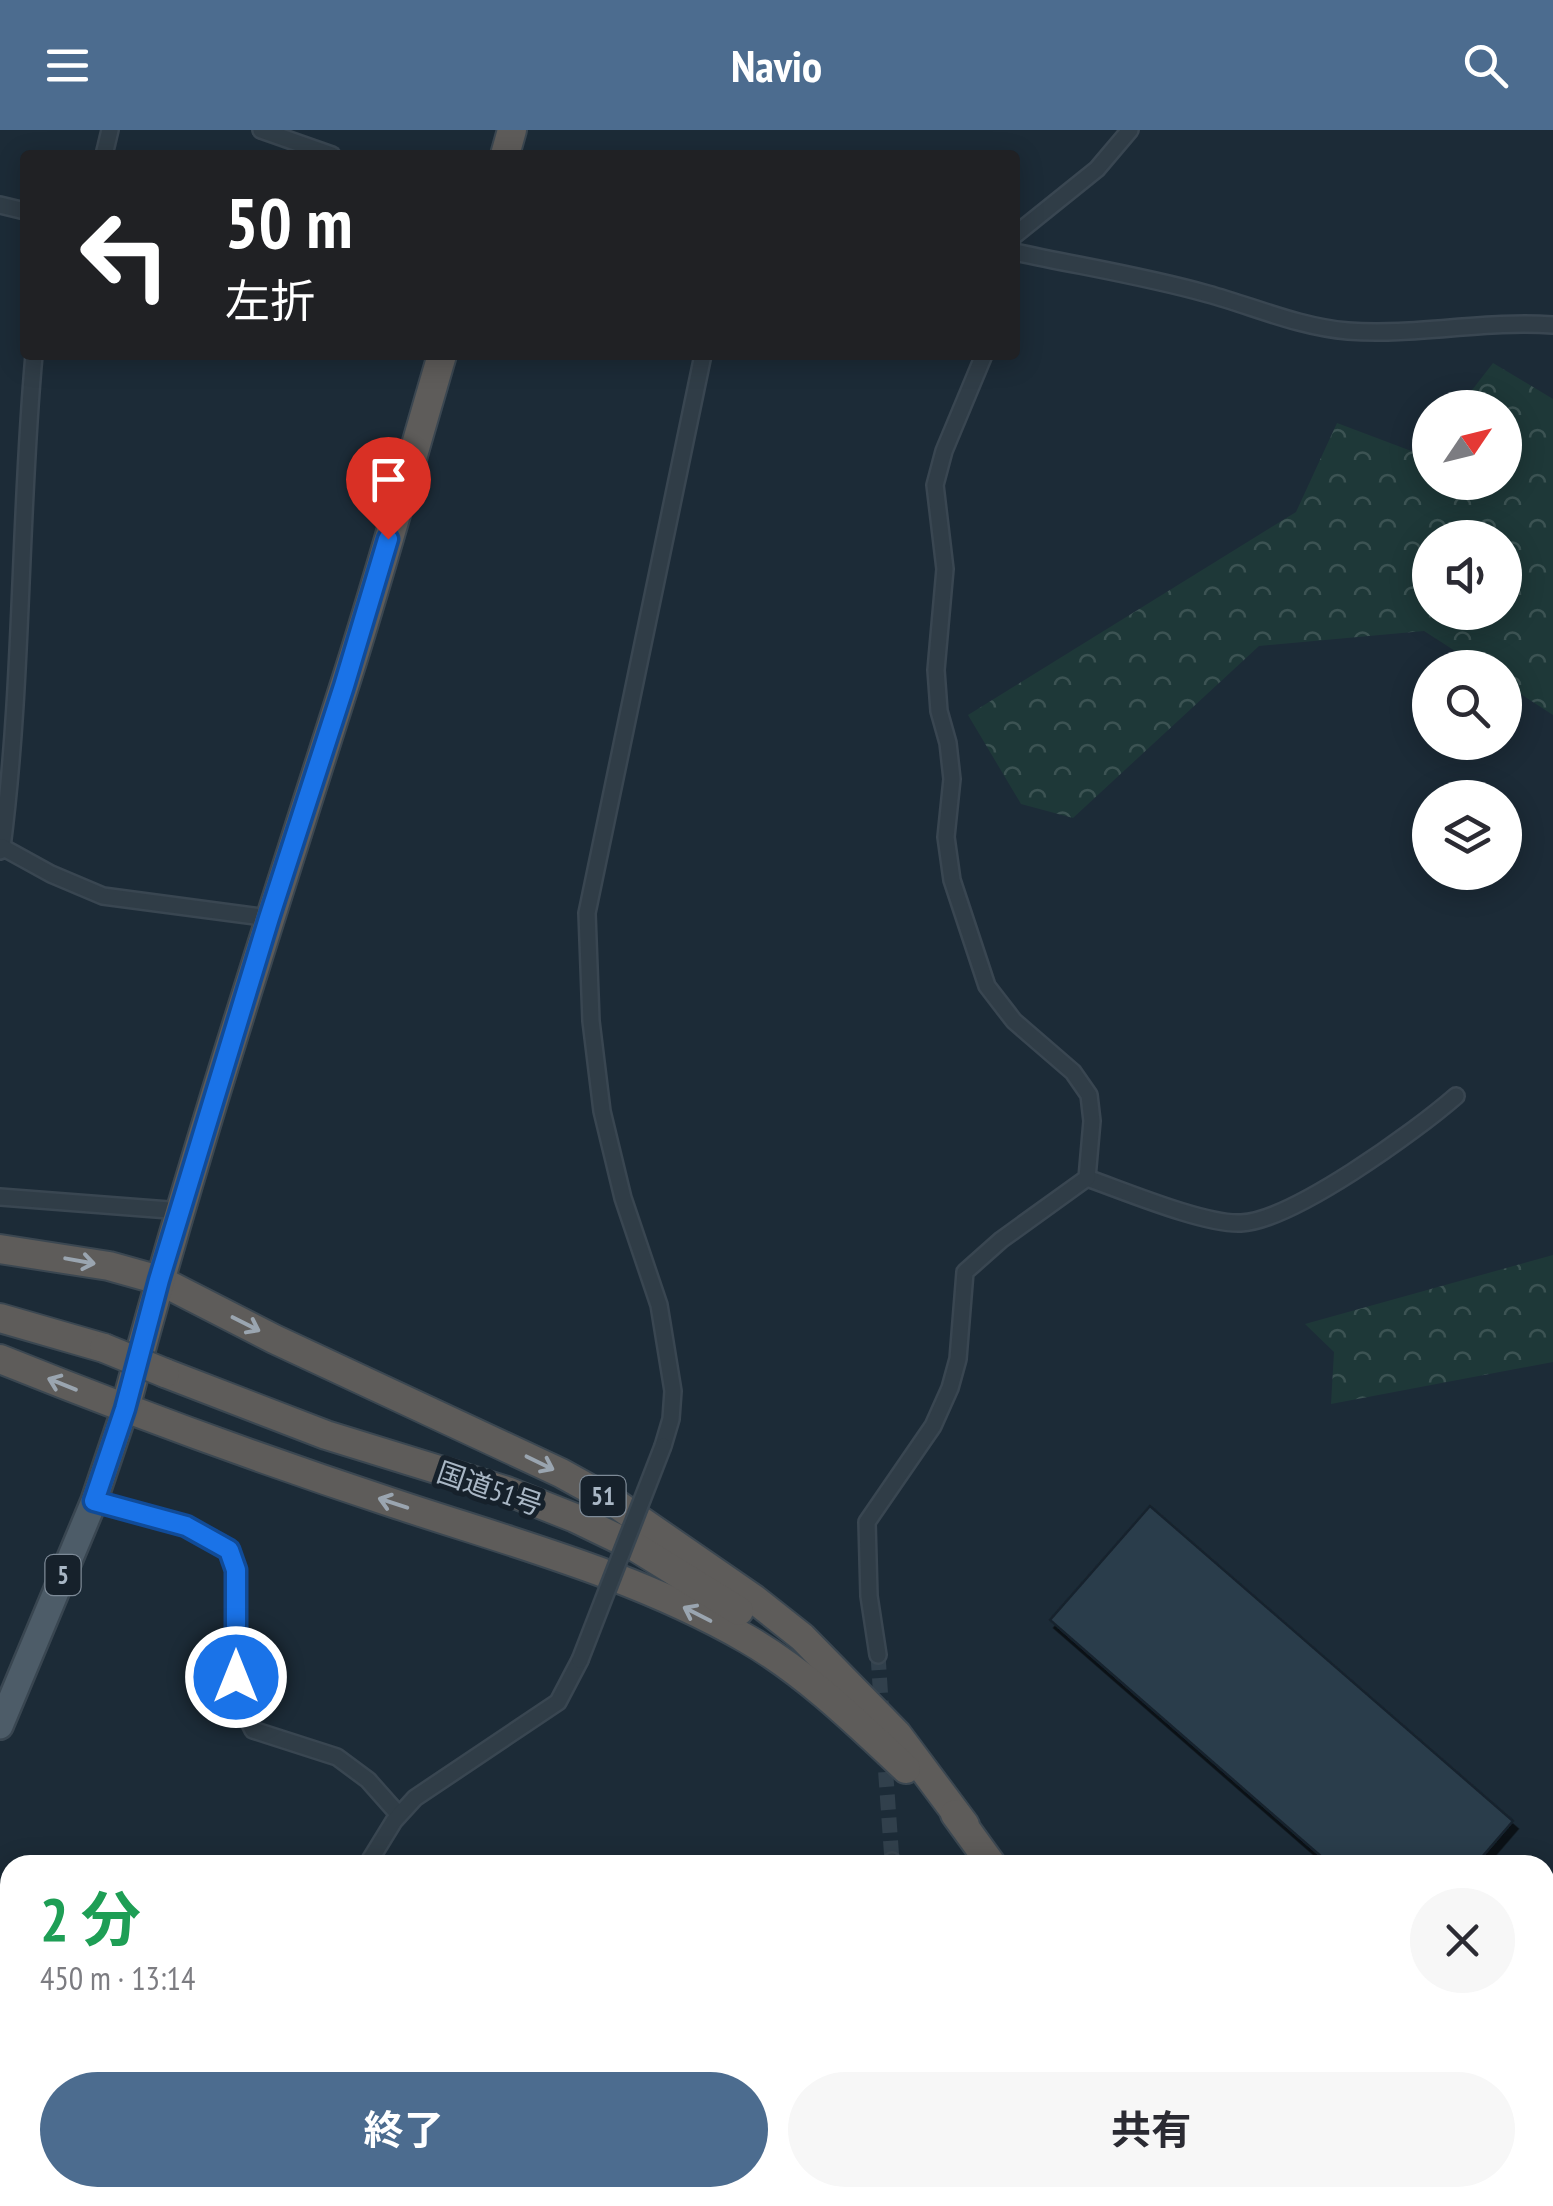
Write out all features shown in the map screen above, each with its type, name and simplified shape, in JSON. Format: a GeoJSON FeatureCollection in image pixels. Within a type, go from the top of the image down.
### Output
{"type":"FeatureCollection","features":[{"type":"Feature","properties":{"kind":"highway"},"geometry":{"type":"LineString","coordinates":[[125,1409],[159,1280],[344,686],[441,360]]}},
{"type":"Feature","properties":{"kind":"highway","name":"51"},"geometry":{"type":"LineString","coordinates":[[0,1249],[109,1266],[159,1280],[274,1339],[561,1473],[660,1533],[754,1599],[833,1666],[897,1734],[965,1825]]}},
{"type":"Feature","properties":{"kind":"highway","name":"国道51号"},"geometry":{"type":"LineString","coordinates":[[0,1318],[104,1348],[326,1436],[507,1491],[637,1548],[729,1604],[822,1676],[874,1725],[965,1825],[985,1855]]}},
{"type":"Feature","properties":{"kind":"highway","name":"51"},"geometry":{"type":"LineString","coordinates":[[0,1359],[125,1409],[391,1502],[535,1547],[683,1607],[748,1640],[793,1671],[868,1733],[965,1825]]}},
{"type":"Feature","properties":{"kind":"main road","name":"5"},"geometry":{"type":"LineString","coordinates":[[0,1726],[94,1501],[125,1409]]}},
{"type":"Feature","properties":{"kind":"street"},"geometry":{"type":"LineString","coordinates":[[262,130],[318,150]]}},
{"type":"Feature","properties":{"kind":"street"},"geometry":{"type":"LineString","coordinates":[[1020,231],[1097,169],[1130,130]]}},
{"type":"Feature","properties":{"kind":"street"},"geometry":{"type":"LineString","coordinates":[[1020,253],[1208,294],[1284,320],[1346,331],[1553,325]]}},
{"type":"Feature","properties":{"kind":"street"},"geometry":{"type":"LineString","coordinates":[[34,360],[12,766],[1,849],[102,896],[269,918]]}},
{"type":"Feature","properties":{"kind":"street"},"geometry":{"type":"LineString","coordinates":[[373,1855],[399,1815],[434,1782],[500,1743],[558,1702],[580,1660],[670,1419],[673,1391],[659,1305],[623,1198],[602,1111],[591,1021],[588,912],[701,360]]}},
{"type":"Feature","properties":{"kind":"street"},"geometry":{"type":"LineString","coordinates":[[878,1655],[869,1596],[867,1522],[933,1426],[950,1388],[958,1359],[966,1272],[1002,1240],[1087,1178],[1092,1121],[1089,1095],[1073,1072],[1014,1020],[987,986],[952,880],[946,838],[952,779],[936,670],[945,569],[936,485],[944,451],[982,360]]}},
{"type":"Feature","properties":{"kind":"street"},"geometry":{"type":"LineString","coordinates":[[1087,1178],[1238,1224],[1261,1220],[1301,1203],[1427,1122],[1456,1096]]}},
{"type":"Feature","properties":{"kind":"street"},"geometry":{"type":"LineString","coordinates":[[0,1198],[182,1211]]}},
{"type":"Feature","properties":{"kind":"street"},"geometry":{"type":"LineString","coordinates":[[94,1501],[186,1526],[229,1550],[236,1570],[236,1677],[244,1714],[253,1730],[337,1757],[368,1780],[399,1815]]}},
{"type":"Feature","properties":{"kind":"green space"},"geometry":{"type":"Polygon","coordinates":[[[1493,363],[1553,399],[1553,715],[1522,695],[1522,650],[1454,650],[1424,631],[1259,646],[1073,818],[1021,804],[968,715],[1296,512],[1337,423],[1412,451],[1412,500],[1522,500],[1522,390],[1472,390],[1493,363]]]}},
{"type":"Feature","properties":{"kind":"green space"},"geometry":{"type":"Polygon","coordinates":[[[1553,1255],[1553,1362],[1331,1404],[1334,1352],[1305,1324],[1553,1255]]]}},
{"type":"Feature","properties":{"kind":"building"},"geometry":{"type":"Polygon","coordinates":[[[1150,1506],[1513,1821],[1484,1855],[1320,1855],[1050,1620],[1150,1506]]]}},
{"type":"Feature","properties":{"kind":"tunnel"},"geometry":{"type":"LineString","coordinates":[[878,1655],[882,1716]]}},
{"type":"Feature","properties":{"kind":"tunnel"},"geometry":{"type":"LineString","coordinates":[[884,1749],[892,1855]]}},
{"type":"Feature","properties":{"kind":"route"},"geometry":{"type":"LineString","coordinates":[[236,1677],[236,1570],[229,1550],[186,1526],[94,1501],[125,1409],[159,1280],[269,918],[388,539]]}}]}
